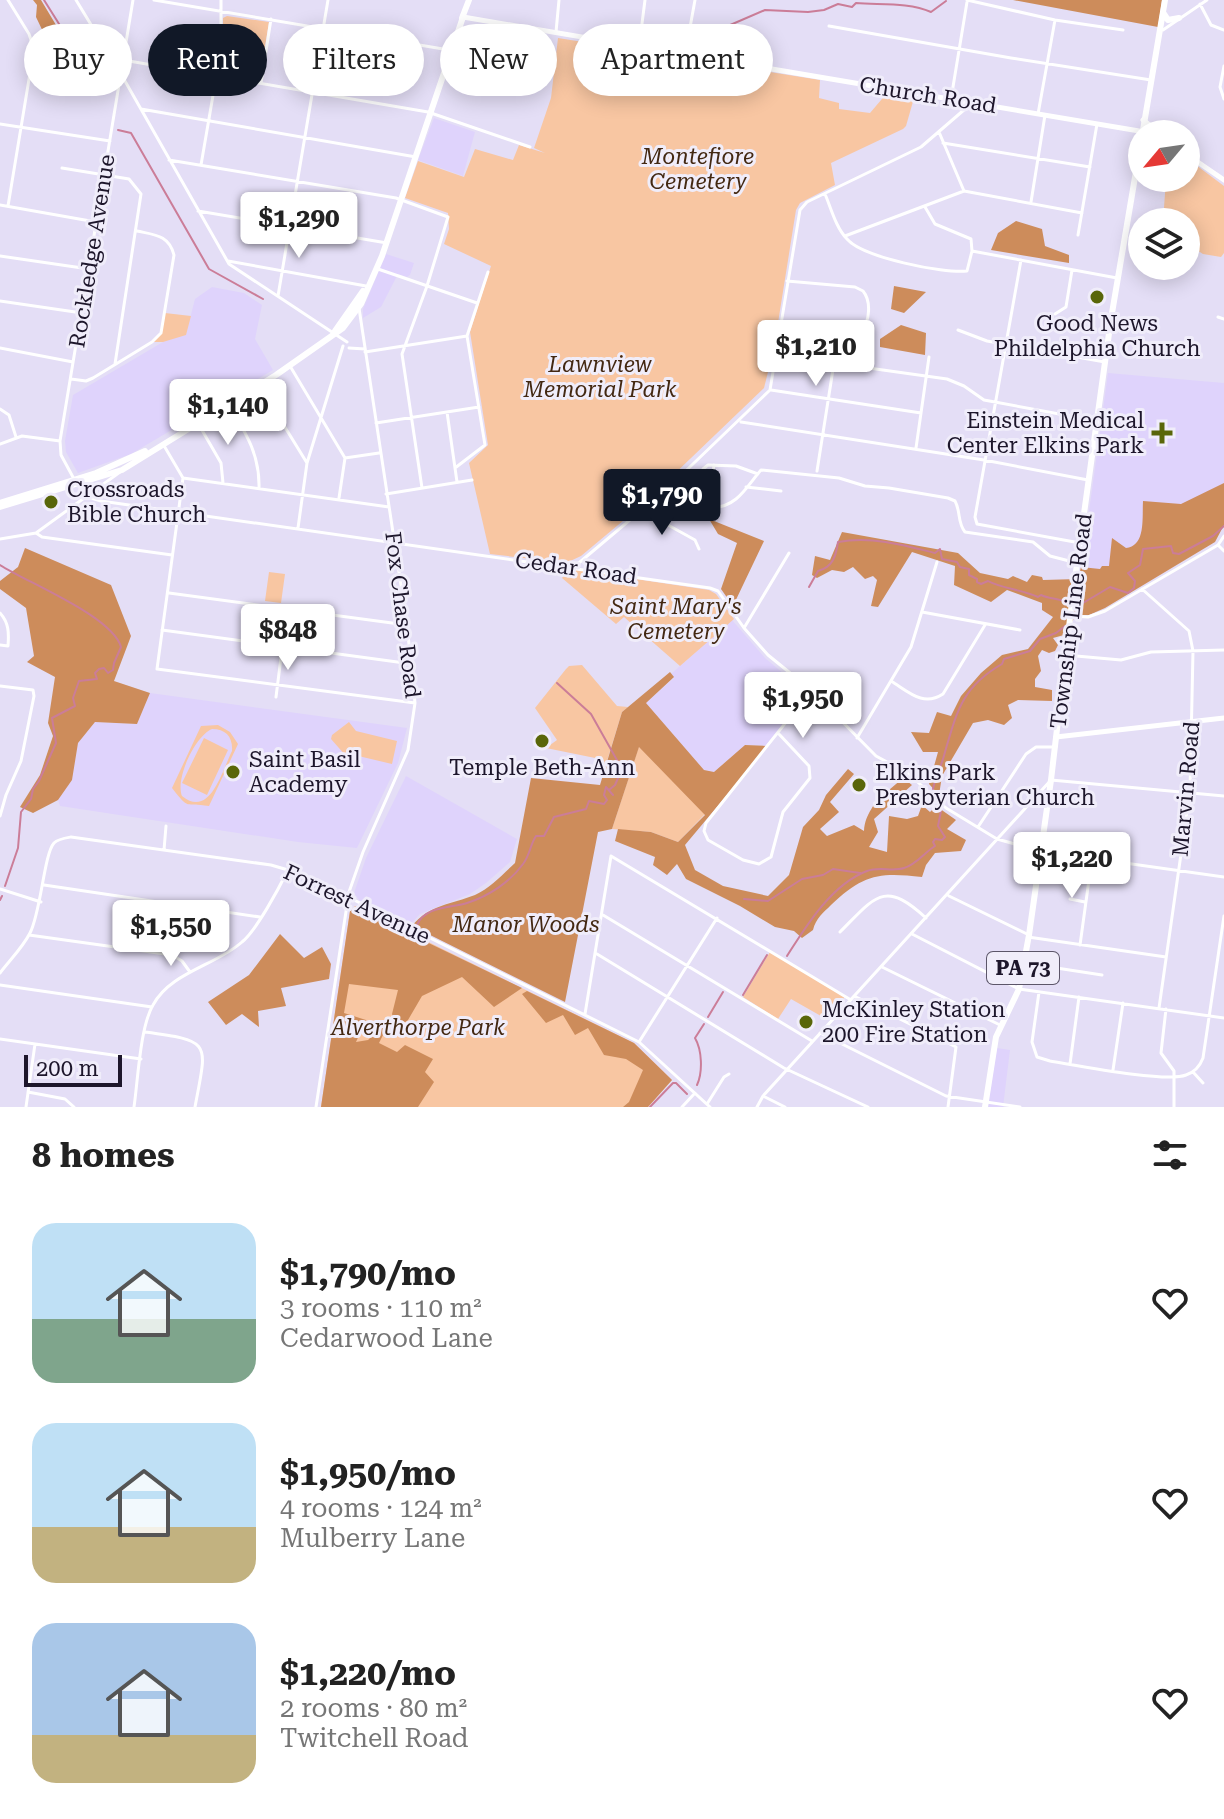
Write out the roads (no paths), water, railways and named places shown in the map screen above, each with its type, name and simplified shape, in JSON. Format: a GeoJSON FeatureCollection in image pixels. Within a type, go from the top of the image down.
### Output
{"type":"FeatureCollection","features":[{"type":"Feature","properties":{"kind":"main road"},"geometry":{"type":"LineString","coordinates":[[460,24],[469,0]]}},
{"type":"Feature","properties":{"kind":"main road","name":"PA 73"},"geometry":{"type":"LineString","coordinates":[[1143,120],[1165,0]]}},
{"type":"Feature","properties":{"kind":"main road"},"geometry":{"type":"LineString","coordinates":[[1164,11],[1168,20],[1179,18]]}},
{"type":"Feature","properties":{"kind":"main road"},"geometry":{"type":"LineString","coordinates":[[76,481],[122,470],[337,336],[359,308],[376,268],[440,83]]}},
{"type":"Feature","properties":{"kind":"main road","name":"Township Line Road"},"geometry":{"type":"LineString","coordinates":[[986,1104],[1000,1025],[1019,989],[1024,963],[1056,747],[1088,480],[1132,192]]}},
{"type":"Feature","properties":{"kind":"main road"},"geometry":{"type":"LineString","coordinates":[[337,336],[376,268]]}},
{"type":"Feature","properties":{"kind":"main road"},"geometry":{"type":"LineString","coordinates":[[0,505],[76,481],[163,443]]}},
{"type":"Feature","properties":{"kind":"street"},"geometry":{"type":"LineString","coordinates":[[8,0],[29,34],[34,49],[8,206]]}},
{"type":"Feature","properties":{"kind":"street"},"geometry":{"type":"LineString","coordinates":[[76,0],[91,24]]}},
{"type":"Feature","properties":{"kind":"street","name":"Rockledge Avenue"},"geometry":{"type":"LineString","coordinates":[[129,24],[133,0]]}},
{"type":"Feature","properties":{"kind":"street"},"geometry":{"type":"LineString","coordinates":[[154,0],[297,24]]}},
{"type":"Feature","properties":{"kind":"street"},"geometry":{"type":"LineString","coordinates":[[220,24],[221,0]]}},
{"type":"Feature","properties":{"kind":"street"},"geometry":{"type":"LineString","coordinates":[[324,24],[328,0]]}},
{"type":"Feature","properties":{"kind":"street"},"geometry":{"type":"LineString","coordinates":[[557,24],[559,0]]}},
{"type":"Feature","properties":{"kind":"street"},"geometry":{"type":"LineString","coordinates":[[642,24],[645,0]]}},
{"type":"Feature","properties":{"kind":"street"},"geometry":{"type":"LineString","coordinates":[[691,24],[695,0]]}},
{"type":"Feature","properties":{"kind":"street"},"geometry":{"type":"LineString","coordinates":[[1160,33],[1207,0]]}},
{"type":"Feature","properties":{"kind":"street"},"geometry":{"type":"LineString","coordinates":[[951,99],[967,1],[1055,20],[1123,30]]}},
{"type":"Feature","properties":{"kind":"street"},"geometry":{"type":"LineString","coordinates":[[1200,4],[1211,25],[1224,30]]}},
{"type":"Feature","properties":{"kind":"street","name":"Church Road"},"geometry":{"type":"LineString","coordinates":[[463,17],[504,24]]}},
{"type":"Feature","properties":{"kind":"street"},"geometry":{"type":"LineString","coordinates":[[267,45],[271,19]]}},
{"type":"Feature","properties":{"kind":"street"},"geometry":{"type":"LineString","coordinates":[[1038,114],[1055,20]]}},
{"type":"Feature","properties":{"kind":"street"},"geometry":{"type":"LineString","coordinates":[[829,26],[1151,80]]}},
{"type":"Feature","properties":{"kind":"street"},"geometry":{"type":"LineString","coordinates":[[1224,66],[1220,87],[1224,99]]}},
{"type":"Feature","properties":{"kind":"street","name":"Church Road"},"geometry":{"type":"LineString","coordinates":[[773,70],[1128,129]]}},
{"type":"Feature","properties":{"kind":"street"},"geometry":{"type":"LineString","coordinates":[[132,93],[232,267],[346,345],[365,350],[467,336]]}},
{"type":"Feature","properties":{"kind":"street","name":"Rockledge Avenue"},"geometry":{"type":"LineString","coordinates":[[60,441],[117,96]]}},
{"type":"Feature","properties":{"kind":"street"},"geometry":{"type":"LineString","coordinates":[[201,165],[212,96]]}},
{"type":"Feature","properties":{"kind":"street"},"geometry":{"type":"LineString","coordinates":[[278,297],[312,96]]}},
{"type":"Feature","properties":{"kind":"street"},"geometry":{"type":"LineString","coordinates":[[335,96],[430,113],[530,147]]}},
{"type":"Feature","properties":{"kind":"street"},"geometry":{"type":"LineString","coordinates":[[574,567],[668,488],[770,390],[800,210],[807,202],[921,147],[972,103]]}},
{"type":"Feature","properties":{"kind":"street"},"geometry":{"type":"LineString","coordinates":[[141,109],[414,156]]}},
{"type":"Feature","properties":{"kind":"street"},"geometry":{"type":"LineString","coordinates":[[1031,203],[1045,115]]}},
{"type":"Feature","properties":{"kind":"street"},"geometry":{"type":"LineString","coordinates":[[0,124],[110,141]]}},
{"type":"Feature","properties":{"kind":"street"},"geometry":{"type":"LineString","coordinates":[[1078,235],[1097,124]]}},
{"type":"Feature","properties":{"kind":"street"},"geometry":{"type":"LineString","coordinates":[[939,132],[965,193]]}},
{"type":"Feature","properties":{"kind":"street"},"geometry":{"type":"LineString","coordinates":[[943,143],[1090,167]]}},
{"type":"Feature","properties":{"kind":"street"},"geometry":{"type":"LineString","coordinates":[[169,160],[400,199],[446,215],[449,219],[403,346],[422,488]]}},
{"type":"Feature","properties":{"kind":"street"},"geometry":{"type":"LineString","coordinates":[[1200,164],[1224,180]]}},
{"type":"Feature","properties":{"kind":"street"},"geometry":{"type":"LineString","coordinates":[[62,168],[129,179],[136,185],[142,200],[115,364]]}},
{"type":"Feature","properties":{"kind":"street"},"geometry":{"type":"LineString","coordinates":[[844,236],[965,193],[1082,213]]}},
{"type":"Feature","properties":{"kind":"street"},"geometry":{"type":"LineString","coordinates":[[825,194],[844,236],[850,243],[871,254],[961,272],[969,267],[971,239],[935,224],[925,207]]}},
{"type":"Feature","properties":{"kind":"street"},"geometry":{"type":"LineString","coordinates":[[0,205],[96,222]]}},
{"type":"Feature","properties":{"kind":"street"},"geometry":{"type":"LineString","coordinates":[[198,211],[386,243]]}},
{"type":"Feature","properties":{"kind":"street"},"geometry":{"type":"LineString","coordinates":[[71,379],[86,381],[152,342],[161,333],[174,255],[172,247],[162,236],[137,231]]}},
{"type":"Feature","properties":{"kind":"street"},"geometry":{"type":"LineString","coordinates":[[972,251],[1117,278]]}},
{"type":"Feature","properties":{"kind":"street"},"geometry":{"type":"LineString","coordinates":[[0,256],[89,269]]}},
{"type":"Feature","properties":{"kind":"street"},"geometry":{"type":"LineString","coordinates":[[226,260],[366,286]]}},
{"type":"Feature","properties":{"kind":"street"},"geometry":{"type":"LineString","coordinates":[[1021,260],[975,517],[977,524],[1080,543]]}},
{"type":"Feature","properties":{"kind":"street"},"geometry":{"type":"LineString","coordinates":[[376,268],[478,303]]}},
{"type":"Feature","properties":{"kind":"street"},"geometry":{"type":"LineString","coordinates":[[1055,314],[1066,307],[1072,270]]}},
{"type":"Feature","properties":{"kind":"street"},"geometry":{"type":"LineString","coordinates":[[455,468],[485,445],[467,336],[488,272]]}},
{"type":"Feature","properties":{"kind":"street"},"geometry":{"type":"LineString","coordinates":[[787,281],[855,287],[863,291],[869,302],[862,332]]}},
{"type":"Feature","properties":{"kind":"street"},"geometry":{"type":"LineString","coordinates":[[0,301],[82,313]]}},
{"type":"Feature","properties":{"kind":"street","name":"Fox Chase Road"},"geometry":{"type":"LineString","coordinates":[[316,1107],[348,897],[360,859],[408,750],[415,703],[407,625],[359,308]]}},
{"type":"Feature","properties":{"kind":"street"},"geometry":{"type":"LineString","coordinates":[[1218,317],[1224,319]]}},
{"type":"Feature","properties":{"kind":"street"},"geometry":{"type":"LineString","coordinates":[[958,330],[1005,344],[1105,362]]}},
{"type":"Feature","properties":{"kind":"street"},"geometry":{"type":"LineString","coordinates":[[817,471],[837,344]]}},
{"type":"Feature","properties":{"kind":"street"},"geometry":{"type":"LineString","coordinates":[[298,528],[307,463],[346,345]]}},
{"type":"Feature","properties":{"kind":"street"},"geometry":{"type":"LineString","coordinates":[[0,348],[73,362]]}},
{"type":"Feature","properties":{"kind":"street"},"geometry":{"type":"LineString","coordinates":[[776,355],[955,381],[975,396],[995,403],[1097,421]]}},
{"type":"Feature","properties":{"kind":"street"},"geometry":{"type":"LineString","coordinates":[[916,450],[929,357]]}},
{"type":"Feature","properties":{"kind":"street"},"geometry":{"type":"LineString","coordinates":[[290,366],[345,458],[339,500]]}},
{"type":"Feature","properties":{"kind":"street"},"geometry":{"type":"LineString","coordinates":[[259,385],[307,463]]}},
{"type":"Feature","properties":{"kind":"street"},"geometry":{"type":"LineString","coordinates":[[770,390],[921,413]]}},
{"type":"Feature","properties":{"kind":"street"},"geometry":{"type":"LineString","coordinates":[[228,403],[255,452],[259,488]]}},
{"type":"Feature","properties":{"kind":"street"},"geometry":{"type":"LineString","coordinates":[[376,423],[479,407]]}},
{"type":"Feature","properties":{"kind":"street"},"geometry":{"type":"LineString","coordinates":[[0,409],[9,415],[16,437]]}},
{"type":"Feature","properties":{"kind":"street"},"geometry":{"type":"LineString","coordinates":[[447,412],[457,482]]}},
{"type":"Feature","properties":{"kind":"street"},"geometry":{"type":"LineString","coordinates":[[197,422],[221,463],[223,483]]}},
{"type":"Feature","properties":{"kind":"street"},"geometry":{"type":"LineString","coordinates":[[739,422],[984,460],[1088,480]]}},
{"type":"Feature","properties":{"kind":"street"},"geometry":{"type":"LineString","coordinates":[[0,444],[16,437],[60,441],[60,453],[87,494]]}},
{"type":"Feature","properties":{"kind":"street"},"geometry":{"type":"LineString","coordinates":[[163,443],[183,478],[157,669],[415,703]]}},
{"type":"Feature","properties":{"kind":"street"},"geometry":{"type":"LineString","coordinates":[[345,458],[379,453]]}},
{"type":"Feature","properties":{"kind":"street"},"geometry":{"type":"LineString","coordinates":[[714,465],[711,486],[701,485],[703,469],[708,465],[714,465],[736,466],[758,474]]}},
{"type":"Feature","properties":{"kind":"street"},"geometry":{"type":"LineString","coordinates":[[0,539],[36,533],[122,470]]}},
{"type":"Feature","properties":{"kind":"street"},"geometry":{"type":"LineString","coordinates":[[668,488],[689,504],[707,508],[725,505],[737,499],[761,470],[828,477],[865,486],[948,498],[955,501],[959,509],[959,525],[965,532],[1033,542],[1050,556],[1077,563]]}},
{"type":"Feature","properties":{"kind":"street"},"geometry":{"type":"LineString","coordinates":[[183,478],[389,507]]}},
{"type":"Feature","properties":{"kind":"street"},"geometry":{"type":"LineString","coordinates":[[386,494],[472,480]]}},
{"type":"Feature","properties":{"kind":"street"},"geometry":{"type":"LineString","coordinates":[[746,487],[781,491]]}},
{"type":"Feature","properties":{"kind":"street","name":"Cedar Road"},"geometry":{"type":"LineString","coordinates":[[87,494],[101,501],[710,588],[718,591],[768,655],[811,690],[876,756],[909,774],[946,808],[997,839],[1040,851],[1224,877]]}},
{"type":"Feature","properties":{"kind":"street"},"geometry":{"type":"LineString","coordinates":[[641,510],[695,540],[699,549]]}},
{"type":"Feature","properties":{"kind":"street"},"geometry":{"type":"LineString","coordinates":[[36,533],[42,537],[172,555]]}},
{"type":"Feature","properties":{"kind":"street"},"geometry":{"type":"LineString","coordinates":[[1071,615],[1088,617],[1105,611],[1218,545],[1224,536]]}},
{"type":"Feature","properties":{"kind":"street"},"geometry":{"type":"LineString","coordinates":[[1218,545],[1224,551]]}},
{"type":"Feature","properties":{"kind":"street"},"geometry":{"type":"LineString","coordinates":[[744,628],[789,553]]}},
{"type":"Feature","properties":{"kind":"street"},"geometry":{"type":"LineString","coordinates":[[564,566],[583,559]]}},
{"type":"Feature","properties":{"kind":"street"},"geometry":{"type":"LineString","coordinates":[[583,559],[588,569]]}},
{"type":"Feature","properties":{"kind":"street"},"geometry":{"type":"LineString","coordinates":[[857,738],[911,647],[937,562]]}},
{"type":"Feature","properties":{"kind":"street"},"geometry":{"type":"LineString","coordinates":[[1142,589],[1189,631],[1193,651]]}},
{"type":"Feature","properties":{"kind":"street"},"geometry":{"type":"LineString","coordinates":[[167,593],[407,625]]}},
{"type":"Feature","properties":{"kind":"street"},"geometry":{"type":"LineString","coordinates":[[276,697],[287,610]]}},
{"type":"Feature","properties":{"kind":"street"},"geometry":{"type":"LineString","coordinates":[[921,612],[1020,630]]}},
{"type":"Feature","properties":{"kind":"street"},"geometry":{"type":"LineString","coordinates":[[0,613],[8,627],[8,646],[0,645]]}},
{"type":"Feature","properties":{"kind":"street"},"geometry":{"type":"LineString","coordinates":[[891,681],[922,700],[933,700],[943,694],[985,625]]}},
{"type":"Feature","properties":{"kind":"street"},"geometry":{"type":"LineString","coordinates":[[162,630],[412,664]]}},
{"type":"Feature","properties":{"kind":"street"},"geometry":{"type":"LineString","coordinates":[[1065,655],[1121,660],[1151,652],[1224,650]]}},
{"type":"Feature","properties":{"kind":"street","name":"Marvin Road"},"geometry":{"type":"LineString","coordinates":[[1159,1008],[1190,791],[1193,651]]}},
{"type":"Feature","properties":{"kind":"street"},"geometry":{"type":"LineString","coordinates":[[0,686],[33,690],[34,696],[26,744],[0,816]]}},
{"type":"Feature","properties":{"kind":"street"},"geometry":{"type":"LineString","coordinates":[[778,733],[809,766],[811,773],[808,782],[783,812],[771,857],[759,864],[743,860],[713,844],[704,831],[706,823],[811,690]]}},
{"type":"Feature","properties":{"kind":"street"},"geometry":{"type":"LineString","coordinates":[[1056,737],[1224,718]]}},
{"type":"Feature","properties":{"kind":"street"},"geometry":{"type":"LineString","coordinates":[[978,827],[1026,754],[1036,747],[1056,747]]}},
{"type":"Feature","properties":{"kind":"street"},"geometry":{"type":"LineString","coordinates":[[757,1107],[763,1096],[812,1041],[1051,780],[1224,796]]}},
{"type":"Feature","properties":{"kind":"street"},"geometry":{"type":"LineString","coordinates":[[164,850],[166,826]]}},
{"type":"Feature","properties":{"kind":"street","name":"Forrest Avenue"},"geometry":{"type":"LineString","coordinates":[[44,885],[48,855],[54,843],[71,837],[288,870],[639,1042],[708,1106]]}},
{"type":"Feature","properties":{"kind":"street"},"geometry":{"type":"LineString","coordinates":[[585,1014],[611,856],[852,998],[956,1047],[948,1107]]}},
{"type":"Feature","properties":{"kind":"street"},"geometry":{"type":"LineString","coordinates":[[1080,945],[1092,858]]}},
{"type":"Feature","properties":{"kind":"street"},"geometry":{"type":"LineString","coordinates":[[134,1107],[145,1032],[152,1007],[166,988],[241,943],[288,870]]}},
{"type":"Feature","properties":{"kind":"street"},"geometry":{"type":"LineString","coordinates":[[0,973],[29,935],[44,885],[260,917]]}},
{"type":"Feature","properties":{"kind":"street"},"geometry":{"type":"LineString","coordinates":[[0,889],[41,902]]}},
{"type":"Feature","properties":{"kind":"street"},"geometry":{"type":"LineString","coordinates":[[948,895],[1028,936],[1166,957]]}},
{"type":"Feature","properties":{"kind":"street"},"geometry":{"type":"LineString","coordinates":[[840,932],[867,905],[882,897],[902,898],[926,918]]}},
{"type":"Feature","properties":{"kind":"street"},"geometry":{"type":"LineString","coordinates":[[1070,899],[1085,902]]}},
{"type":"Feature","properties":{"kind":"street"},"geometry":{"type":"LineString","coordinates":[[602,915],[812,1041]]}},
{"type":"Feature","properties":{"kind":"street"},"geometry":{"type":"LineString","coordinates":[[1039,992],[1033,1050],[1042,1060],[1175,1077],[1193,1072],[1203,1058],[1224,916]]}},
{"type":"Feature","properties":{"kind":"street"},"geometry":{"type":"LineString","coordinates":[[639,1042],[717,918]]}},
{"type":"Feature","properties":{"kind":"street"},"geometry":{"type":"LineString","coordinates":[[912,934],[1019,989],[1224,1018]]}},
{"type":"Feature","properties":{"kind":"street"},"geometry":{"type":"LineString","coordinates":[[29,935],[172,955],[182,961],[190,972]]}},
{"type":"Feature","properties":{"kind":"street"},"geometry":{"type":"LineString","coordinates":[[596,953],[784,1068],[868,1107]]}},
{"type":"Feature","properties":{"kind":"street"},"geometry":{"type":"LineString","coordinates":[[1024,963],[1102,975]]}},
{"type":"Feature","properties":{"kind":"street"},"geometry":{"type":"LineString","coordinates":[[882,967],[1000,1025]]}},
{"type":"Feature","properties":{"kind":"street"},"geometry":{"type":"LineString","coordinates":[[0,985],[152,1007]]}},
{"type":"Feature","properties":{"kind":"street"},"geometry":{"type":"LineString","coordinates":[[1070,1064],[1079,997]]}},
{"type":"Feature","properties":{"kind":"street"},"geometry":{"type":"LineString","coordinates":[[1113,1070],[1123,1003]]}},
{"type":"Feature","properties":{"kind":"street"},"geometry":{"type":"LineString","coordinates":[[1166,1009],[1161,1053],[1175,1077],[1174,1107]]}},
{"type":"Feature","properties":{"kind":"street"},"geometry":{"type":"LineString","coordinates":[[145,1032],[186,1038],[198,1045],[204,1061],[195,1107]]}},
{"type":"Feature","properties":{"kind":"street"},"geometry":{"type":"LineString","coordinates":[[820,1033],[949,1097],[1020,1107]]}},
{"type":"Feature","properties":{"kind":"street"},"geometry":{"type":"LineString","coordinates":[[0,1039],[141,1059]]}},
{"type":"Feature","properties":{"kind":"street"},"geometry":{"type":"LineString","coordinates":[[26,1107],[35,1044]]}},
{"type":"Feature","properties":{"kind":"street"},"geometry":{"type":"LineString","coordinates":[[1193,1072],[1203,1083]]}},
{"type":"Feature","properties":{"kind":"street"},"geometry":{"type":"LineString","coordinates":[[708,1106],[724,1077],[729,1074]]}},
{"type":"Feature","properties":{"kind":"street"},"geometry":{"type":"LineString","coordinates":[[28,1092],[65,1099],[74,1107]]}},
{"type":"Feature","properties":{"kind":"street"},"geometry":{"type":"LineString","coordinates":[[682,1107],[695,1093]]}},
{"type":"Feature","properties":{"kind":"street"},"geometry":{"type":"LineString","coordinates":[[763,1096],[785,1107]]}},
{"type":"Feature","properties":{"kind":"waterway"},"geometry":{"type":"LineString","coordinates":[[44,0],[59,24]]}},
{"type":"Feature","properties":{"kind":"waterway"},"geometry":{"type":"LineString","coordinates":[[733,24],[765,10],[808,12],[838,4],[852,7],[856,3],[904,5],[931,12],[946,1]]}},
{"type":"Feature","properties":{"kind":"waterway"},"geometry":{"type":"LineString","coordinates":[[118,130],[131,133],[209,269],[263,299]]}},
{"type":"Feature","properties":{"kind":"waterway"},"geometry":{"type":"LineString","coordinates":[[1079,614],[1083,603],[1110,587],[1128,593],[1134,588],[1135,581],[1128,573],[1140,565],[1143,549],[1171,546],[1173,553],[1179,554],[1213,536],[1224,526]]}},
{"type":"Feature","properties":{"kind":"waterway"},"geometry":{"type":"LineString","coordinates":[[809,587],[818,571],[833,560],[838,542],[875,541],[935,553],[940,549],[942,559],[969,569],[969,575],[981,584],[988,581],[1038,597],[1041,595],[1066,602]]}},
{"type":"Feature","properties":{"kind":"waterway"},"geometry":{"type":"LineString","coordinates":[[0,565],[86,612],[114,635],[121,647],[113,670],[108,673],[104,668],[99,669],[95,673],[97,679],[79,681],[73,698],[75,706],[52,718],[56,743],[31,799],[21,812],[18,848],[5,886]]}},
{"type":"Feature","properties":{"kind":"waterway"},"geometry":{"type":"LineString","coordinates":[[933,789],[958,712],[970,691],[1004,659],[1030,651],[1040,639],[1065,626]]}},
{"type":"Feature","properties":{"kind":"waterway"},"geometry":{"type":"LineString","coordinates":[[557,683],[591,714],[622,769],[615,785],[609,790]]}},
{"type":"Feature","properties":{"kind":"waterway"},"geometry":{"type":"LineString","coordinates":[[417,925],[432,911],[475,900],[505,882],[518,871],[536,836],[544,836],[554,817],[586,809],[589,801],[604,804],[607,800],[604,795],[606,787],[613,795]]}},
{"type":"Feature","properties":{"kind":"waterway"},"geometry":{"type":"LineString","coordinates":[[787,956],[821,907],[854,877],[867,871],[908,866],[935,846],[935,839],[942,840],[945,837],[938,826],[941,811]]}},
{"type":"Feature","properties":{"kind":"waterway"},"geometry":{"type":"LineString","coordinates":[[744,899],[768,901],[802,879],[823,875],[833,869],[860,873]]}},
{"type":"Feature","properties":{"kind":"waterway"},"geometry":{"type":"LineString","coordinates":[[0,900],[2,896]]}},
{"type":"Feature","properties":{"kind":"waterway"},"geometry":{"type":"LineString","coordinates":[[743,995],[767,955]]}},
{"type":"Feature","properties":{"kind":"waterway"},"geometry":{"type":"LineString","coordinates":[[708,1017],[723,992]]}},
{"type":"Feature","properties":{"kind":"waterway"},"geometry":{"type":"LineString","coordinates":[[697,1085],[701,1061],[695,1038],[704,1024]]}},
{"type":"Feature","properties":{"kind":"waterway"},"geometry":{"type":"LineString","coordinates":[[650,1107],[673,1083],[687,1094]]}},
{"type":"Feature","properties":{"kind":"place","name":"Good News Phildelphia Church"},"geometry":{"type":"Point","coordinates":[1097,297]}},
{"type":"Feature","properties":{"kind":"place","name":"Einstein Medical Center Elkins Park"},"geometry":{"type":"Point","coordinates":[1162,433]}},
{"type":"Feature","properties":{"kind":"place","name":"Crossroads Bible Church"},"geometry":{"type":"Point","coordinates":[51,502]}},
{"type":"Feature","properties":{"kind":"place","name":"Temple Beth-Ann"},"geometry":{"type":"Point","coordinates":[542,741]}},
{"type":"Feature","properties":{"kind":"place","name":"Saint Basil Academy"},"geometry":{"type":"Point","coordinates":[233,772]}},
{"type":"Feature","properties":{"kind":"place","name":"Elkins Park Presbyterian Church"},"geometry":{"type":"Point","coordinates":[859,785]}},
{"type":"Feature","properties":{"kind":"place","name":"McKinley Station 200 Fire Station"},"geometry":{"type":"Point","coordinates":[806,1022]}},
{"type":"Feature","properties":{"kind":"park label","name":"Montefiore Cemetery"},"geometry":{"type":"Point","coordinates":[698,168]}},
{"type":"Feature","properties":{"kind":"park label","name":"Lawnview Memorial Park"},"geometry":{"type":"Point","coordinates":[600,376]}},
{"type":"Feature","properties":{"kind":"park label","name":"Saint Mary's Cemetery"},"geometry":{"type":"Point","coordinates":[676,618]}},
{"type":"Feature","properties":{"kind":"park label","name":"Manor Woods"},"geometry":{"type":"Point","coordinates":[526,924]}},
{"type":"Feature","properties":{"kind":"park label","name":"Alverthorpe Park"},"geometry":{"type":"Point","coordinates":[418,1027]}}]}
